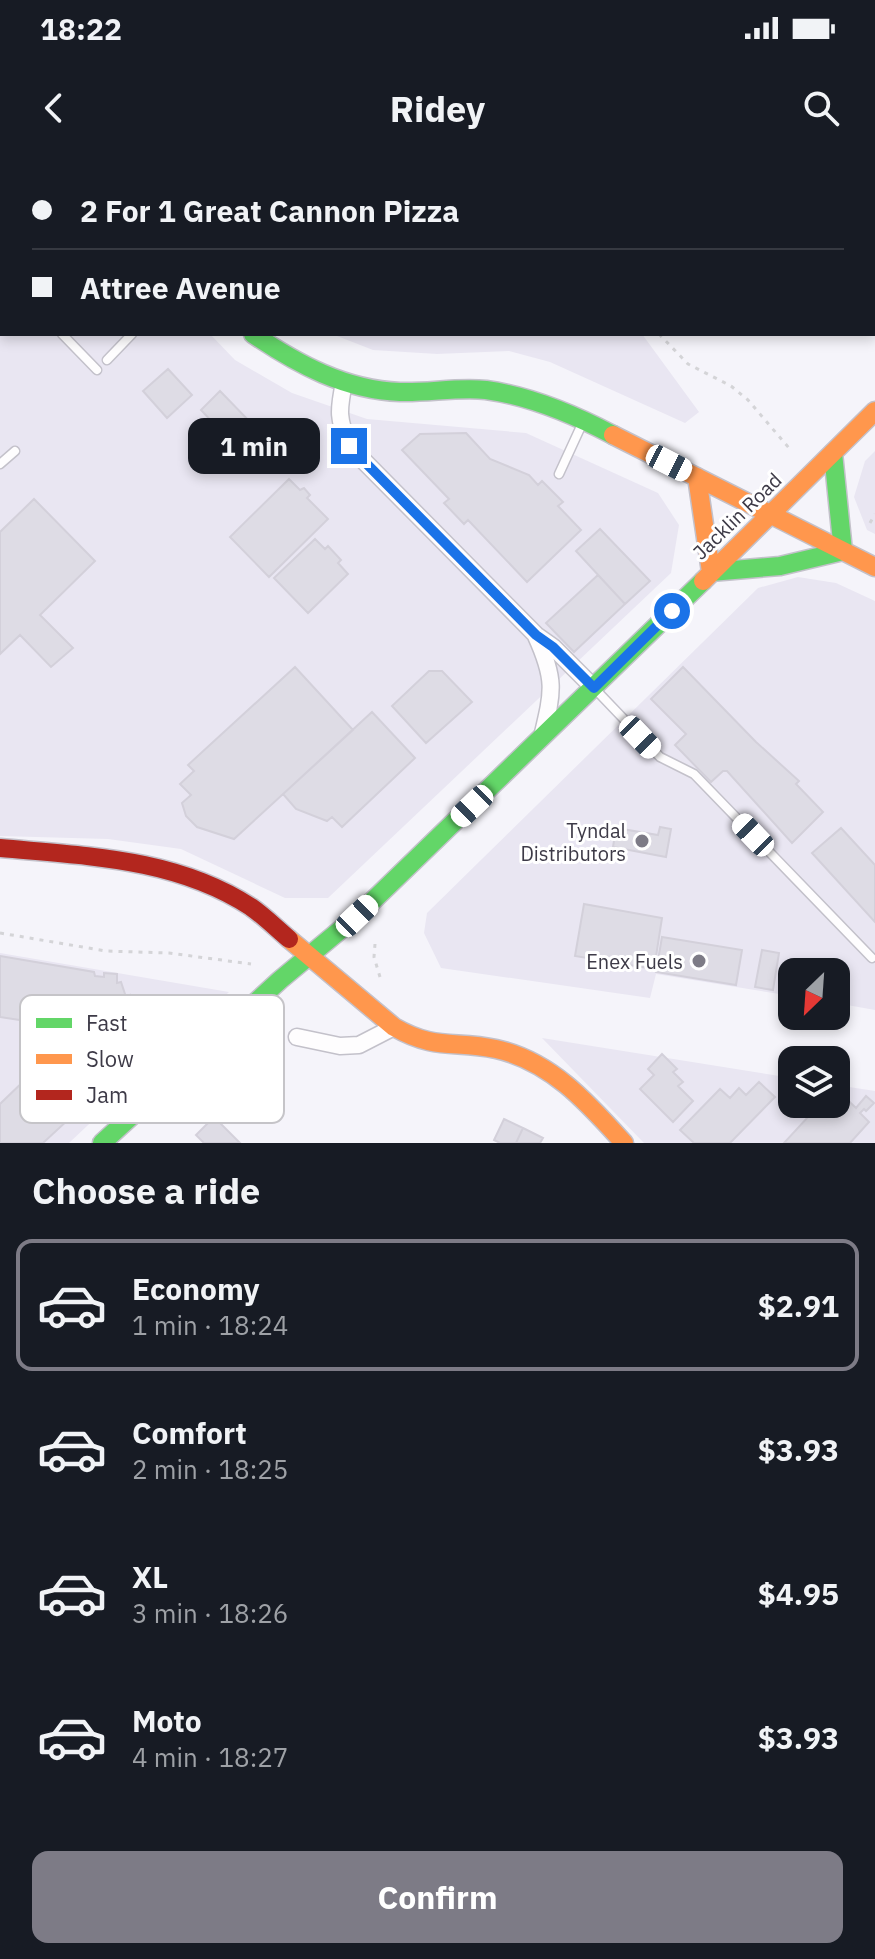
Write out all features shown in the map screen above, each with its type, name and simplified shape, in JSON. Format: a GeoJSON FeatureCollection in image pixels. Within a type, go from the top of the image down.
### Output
{"type":"FeatureCollection","features":[{"type":"Feature","properties":{"kind":"main road"},"geometry":{"type":"LineString","coordinates":[[256,336],[308,368],[344,383],[398,392],[473,389],[539,402],[584,420],[875,567]]}},
{"type":"Feature","properties":{"kind":"main road","name":"Jacklin Road"},"geometry":{"type":"LineString","coordinates":[[265,995],[357,916],[875,411]]}},
{"type":"Feature","properties":{"kind":"main road"},"geometry":{"type":"LineString","coordinates":[[833,453],[843,551]]}},
{"type":"Feature","properties":{"kind":"main road"},"geometry":{"type":"LineString","coordinates":[[697,477],[711,572],[780,566],[843,551]]}},
{"type":"Feature","properties":{"kind":"main road"},"geometry":{"type":"LineString","coordinates":[[0,848],[133,861],[200,881],[251,907],[394,1027],[418,1040],[432,1044],[494,1048],[541,1065],[578,1094],[624,1143]]}},
{"type":"Feature","properties":{"kind":"main road","name":"Jacklin Road"},"geometry":{"type":"LineString","coordinates":[[102,1143],[124,1123]]}},
{"type":"Feature","properties":{"kind":"street"},"geometry":{"type":"LineString","coordinates":[[344,383],[339,421],[349,446],[536,635],[553,647],[594,688]]}},
{"type":"Feature","properties":{"kind":"street"},"geometry":{"type":"LineString","coordinates":[[536,635],[550,666],[552,681],[542,738]]}},
{"type":"Feature","properties":{"kind":"street"},"geometry":{"type":"LineString","coordinates":[[297,1037],[340,1046],[359,1045],[394,1027]]}},
{"type":"Feature","properties":{"kind":"lane"},"geometry":{"type":"LineString","coordinates":[[64,336],[97,370]]}},
{"type":"Feature","properties":{"kind":"lane"},"geometry":{"type":"LineString","coordinates":[[107,360],[130,336]]}},
{"type":"Feature","properties":{"kind":"lane"},"geometry":{"type":"LineString","coordinates":[[559,474],[584,420]]}},
{"type":"Feature","properties":{"kind":"lane"},"geometry":{"type":"LineString","coordinates":[[0,464],[15,451]]}},
{"type":"Feature","properties":{"kind":"lane"},"geometry":{"type":"LineString","coordinates":[[594,688],[660,757],[694,774],[872,958]]}},
{"type":"Feature","properties":{"kind":"path"},"geometry":{"type":"LineString","coordinates":[[661,336],[688,364],[731,386],[748,400],[789,448]]}},
{"type":"Feature","properties":{"kind":"path"},"geometry":{"type":"LineString","coordinates":[[870,523],[875,514]]}},
{"type":"Feature","properties":{"kind":"path"},"geometry":{"type":"LineString","coordinates":[[0,933],[106,951],[169,953],[251,964]]}},
{"type":"Feature","properties":{"kind":"path"},"geometry":{"type":"LineString","coordinates":[[375,944],[374,957],[380,977]]}},
{"type":"Feature","properties":{"kind":"shaded area"},"geometry":{"type":"Polygon","coordinates":[[[0,336],[212,336],[235,360],[292,393],[367,419],[526,433],[658,493],[679,525],[671,573],[328,898],[285,898],[181,849],[108,839],[0,836],[0,336]]]}},
{"type":"Feature","properties":{"kind":"shaded area"},"geometry":{"type":"Polygon","coordinates":[[[337,336],[643,336],[699,412],[685,423],[550,362],[509,351],[437,354],[373,350],[337,336]]]}},
{"type":"Feature","properties":{"kind":"shaded area"},"geometry":{"type":"Polygon","coordinates":[[[875,451],[875,534],[867,530],[854,497],[865,461],[875,451]]]}},
{"type":"Feature","properties":{"kind":"shaded area"},"geometry":{"type":"Polygon","coordinates":[[[798,577],[836,583],[875,601],[875,1010],[850,1006],[850,958],[778,958],[778,994],[656,974],[650,998],[441,968],[424,933],[427,913],[758,588],[798,577]]]}},
{"type":"Feature","properties":{"kind":"shaded area"},"geometry":{"type":"Polygon","coordinates":[[[0,953],[229,992],[226,995],[20,995],[20,1123],[90,1123],[69,1143],[0,1143],[0,953]]]}},
{"type":"Feature","properties":{"kind":"shaded area"},"geometry":{"type":"Polygon","coordinates":[[[542,1038],[778,1076],[778,1118],[850,1118],[850,1087],[875,1091],[875,1143],[644,1143],[542,1038]]]}},
{"type":"Feature","properties":{"kind":"building"},"geometry":{"type":"Polygon","coordinates":[[[168,369],[192,395],[167,418],[143,391],[168,369]]]}},
{"type":"Feature","properties":{"kind":"building"},"geometry":{"type":"Polygon","coordinates":[[[220,391],[253,425],[233,444],[201,410],[220,391]]]}},
{"type":"Feature","properties":{"kind":"building"},"geometry":{"type":"Polygon","coordinates":[[[466,433],[490,459],[529,475],[538,485],[542,481],[563,502],[558,506],[581,530],[527,582],[468,520],[464,524],[444,503],[449,499],[402,450],[420,434],[466,433]]]}},
{"type":"Feature","properties":{"kind":"building"},"geometry":{"type":"Polygon","coordinates":[[[289,479],[300,490],[304,488],[310,495],[307,498],[328,519],[269,577],[230,537],[289,479]]]}},
{"type":"Feature","properties":{"kind":"building"},"geometry":{"type":"Polygon","coordinates":[[[34,499],[95,561],[40,615],[73,648],[51,667],[20,635],[0,654],[0,532],[34,499]]]}},
{"type":"Feature","properties":{"kind":"building"},"geometry":{"type":"Polygon","coordinates":[[[600,529],[650,581],[625,604],[576,551],[600,529]]]}},
{"type":"Feature","properties":{"kind":"building"},"geometry":{"type":"Polygon","coordinates":[[[315,539],[325,549],[328,546],[341,560],[338,563],[348,574],[308,613],[274,578],[315,539]]]}},
{"type":"Feature","properties":{"kind":"building"},"geometry":{"type":"Polygon","coordinates":[[[598,575],[625,604],[574,652],[546,623],[598,575]]]}},
{"type":"Feature","properties":{"kind":"building"},"geometry":{"type":"Polygon","coordinates":[[[295,667],[353,730],[234,839],[197,827],[186,816],[182,803],[191,795],[180,784],[194,771],[188,765],[295,667]]]}},
{"type":"Feature","properties":{"kind":"building"},"geometry":{"type":"Polygon","coordinates":[[[683,667],[799,781],[796,784],[823,812],[792,843],[727,771],[711,782],[675,745],[686,734],[651,699],[683,667]]]}},
{"type":"Feature","properties":{"kind":"building"},"geometry":{"type":"Polygon","coordinates":[[[429,671],[442,671],[472,702],[426,743],[392,706],[429,671]]]}},
{"type":"Feature","properties":{"kind":"building"},"geometry":{"type":"Polygon","coordinates":[[[372,712],[415,758],[342,827],[332,817],[327,821],[296,809],[283,794],[372,712]]]}},
{"type":"Feature","properties":{"kind":"building","name":"Tyndal Distributors"},"geometry":{"type":"Polygon","coordinates":[[[660,827],[671,829],[666,857],[613,847],[616,828],[658,835],[660,827]]]}},
{"type":"Feature","properties":{"kind":"building"},"geometry":{"type":"Polygon","coordinates":[[[841,828],[875,865],[875,922],[812,853],[841,828]]]}},
{"type":"Feature","properties":{"kind":"building"},"geometry":{"type":"Polygon","coordinates":[[[584,904],[662,918],[654,969],[575,956],[584,904]]]}},
{"type":"Feature","properties":{"kind":"building","name":"Enex Fuels"},"geometry":{"type":"Polygon","coordinates":[[[662,937],[742,950],[736,985],[656,972],[662,937]]]}},
{"type":"Feature","properties":{"kind":"building"},"geometry":{"type":"Polygon","coordinates":[[[762,950],[779,953],[773,990],[755,987],[762,950]]]}},
{"type":"Feature","properties":{"kind":"building"},"geometry":{"type":"Polygon","coordinates":[[[0,956],[94,972],[95,976],[117,974],[117,983],[121,982],[125,995],[20,995],[20,1020],[0,1017],[0,956]]]}},
{"type":"Feature","properties":{"kind":"building"},"geometry":{"type":"Polygon","coordinates":[[[662,1054],[677,1069],[673,1072],[683,1082],[678,1086],[693,1101],[673,1122],[640,1089],[654,1075],[648,1069],[662,1054]]]}},
{"type":"Feature","properties":{"kind":"building"},"geometry":{"type":"Polygon","coordinates":[[[759,1082],[775,1097],[730,1143],[694,1143],[680,1130],[720,1089],[730,1098],[739,1088],[746,1095],[759,1082]]]}},
{"type":"Feature","properties":{"kind":"building"},"geometry":{"type":"Polygon","coordinates":[[[20,1085],[20,1123],[65,1123],[43,1143],[0,1143],[0,1104],[20,1085]]]}},
{"type":"Feature","properties":{"kind":"building"},"geometry":{"type":"Polygon","coordinates":[[[866,1096],[874,1103],[860,1113],[869,1122],[850,1143],[784,1143],[807,1118],[850,1118],[850,1102],[856,1108],[866,1096]]]}},
{"type":"Feature","properties":{"kind":"building"},"geometry":{"type":"Polygon","coordinates":[[[504,1119],[523,1128],[516,1143],[494,1140],[504,1119]]]}},
{"type":"Feature","properties":{"kind":"building"},"geometry":{"type":"Polygon","coordinates":[[[208,1123],[220,1123],[240,1143],[204,1143],[196,1135],[208,1123]]]}},
{"type":"Feature","properties":{"kind":"building"},"geometry":{"type":"Polygon","coordinates":[[[523,1128],[543,1138],[540,1143],[516,1143],[523,1128]]]}},
{"type":"Feature","properties":{"kind":"traffic: fast"},"geometry":{"type":"LineString","coordinates":[[256,336],[304,365],[341,381],[400,392],[475,389],[502,393],[551,407],[613,435]]}},
{"type":"Feature","properties":{"kind":"traffic: fast"},"geometry":{"type":"LineString","coordinates":[[833,453],[843,551]]}},
{"type":"Feature","properties":{"kind":"traffic: fast"},"geometry":{"type":"LineString","coordinates":[[711,572],[780,566],[843,551]]}},
{"type":"Feature","properties":{"kind":"traffic: fast"},"geometry":{"type":"LineString","coordinates":[[264,995],[357,916],[703,581]]}},
{"type":"Feature","properties":{"kind":"traffic: fast"},"geometry":{"type":"LineString","coordinates":[[102,1143],[124,1123]]}},
{"type":"Feature","properties":{"kind":"traffic: slow"},"geometry":{"type":"LineString","coordinates":[[703,581],[875,411]]}},
{"type":"Feature","properties":{"kind":"traffic: slow"},"geometry":{"type":"LineString","coordinates":[[613,435],[875,567]]}},
{"type":"Feature","properties":{"kind":"traffic: slow"},"geometry":{"type":"LineString","coordinates":[[697,477],[711,572]]}},
{"type":"Feature","properties":{"kind":"traffic: slow"},"geometry":{"type":"LineString","coordinates":[[289,939],[394,1027],[434,1042],[496,1049],[516,1055],[551,1073],[597,1113],[624,1143]]}},
{"type":"Feature","properties":{"kind":"traffic: jam"},"geometry":{"type":"LineString","coordinates":[[0,848],[130,862],[192,878],[251,907],[289,939]]}},
{"type":"Feature","properties":{"kind":"place","name":"Tyndal Distributors"},"geometry":{"type":"Point","coordinates":[642,841]}},
{"type":"Feature","properties":{"kind":"place","name":"Enex Fuels"},"geometry":{"type":"Point","coordinates":[699,961]}},
{"type":"Feature","properties":{"kind":"route"},"geometry":{"type":"LineString","coordinates":[[349,446],[536,635],[553,647],[594,688],[672,611]]}}]}
